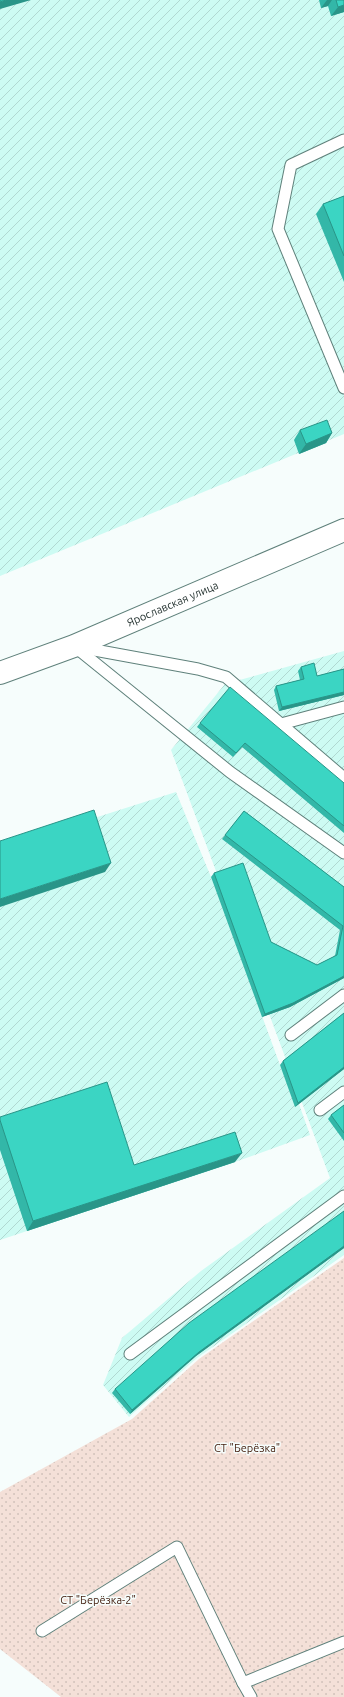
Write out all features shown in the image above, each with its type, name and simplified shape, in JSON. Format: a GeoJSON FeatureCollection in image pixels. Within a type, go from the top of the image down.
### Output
{"type":"FeatureCollection","features":[{"type":"Feature","properties":{"kind":"main road","name":"Ярославская улица"},"geometry":{"type":"LineString","coordinates":[[0,673],[74,646],[344,530]]}},
{"type":"Feature","properties":{"kind":"lane"},"geometry":{"type":"LineString","coordinates":[[344,140],[291,165],[278,229],[344,388]]}},
{"type":"Feature","properties":{"kind":"lane"},"geometry":{"type":"LineString","coordinates":[[74,646],[198,669],[226,677],[344,778]]}},
{"type":"Feature","properties":{"kind":"lane"},"geometry":{"type":"LineString","coordinates":[[74,646],[230,772],[344,853]]}},
{"type":"Feature","properties":{"kind":"lane"},"geometry":{"type":"LineString","coordinates":[[281,724],[344,707]]}},
{"type":"Feature","properties":{"kind":"lane"},"geometry":{"type":"LineString","coordinates":[[291,1035],[344,995]]}},
{"type":"Feature","properties":{"kind":"lane"},"geometry":{"type":"LineString","coordinates":[[320,1110],[344,1092]]}},
{"type":"Feature","properties":{"kind":"lane"},"geometry":{"type":"LineString","coordinates":[[130,1354],[344,1196]]}},
{"type":"Feature","properties":{"kind":"lane"},"geometry":{"type":"LineString","coordinates":[[42,1632],[177,1547],[243,1683],[252,1697]]}},
{"type":"Feature","properties":{"kind":"lane"},"geometry":{"type":"LineString","coordinates":[[243,1683],[344,1642]]}},
{"type":"Feature","properties":{"kind":"shaded area"},"geometry":{"type":"Polygon","coordinates":[[[0,0],[344,0],[344,434],[0,576],[0,0]]]}},
{"type":"Feature","properties":{"kind":"shaded area"},"geometry":{"type":"Polygon","coordinates":[[[344,651],[344,1255],[197,1358],[129,1417],[103,1385],[122,1338],[201,1271],[330,1178],[171,750],[225,684],[344,651]]]}},
{"type":"Feature","properties":{"kind":"shaded area"},"geometry":{"type":"Polygon","coordinates":[[[176,792],[211,877],[280,1065],[299,1104],[310,1135],[235,1162],[0,1240],[0,848],[176,792]]]}},
{"type":"Feature","properties":{"kind":"green space"},"geometry":{"type":"Polygon","coordinates":[[[344,1258],[344,1697],[61,1697],[0,1649],[0,1492],[132,1419],[199,1359],[344,1258]]]}},
{"type":"Feature","properties":{"kind":"building"},"geometry":{"type":"Polygon","coordinates":[[[336,0],[344,0],[344,5],[338,7],[336,0]]]}},
{"type":"Feature","properties":{"kind":"building"},"geometry":{"type":"Polygon","coordinates":[[[344,196],[344,256],[323,204],[344,196]]]}},
{"type":"Feature","properties":{"kind":"building"},"geometry":{"type":"Polygon","coordinates":[[[327,420],[332,433],[306,444],[300,430],[327,420]]]}},
{"type":"Feature","properties":{"kind":"building"},"geometry":{"type":"Polygon","coordinates":[[[314,663],[317,676],[344,669],[344,692],[282,707],[276,686],[304,679],[301,667],[314,663]]]}},
{"type":"Feature","properties":{"kind":"building"},"geometry":{"type":"Polygon","coordinates":[[[230,687],[344,783],[344,826],[245,743],[236,753],[200,723],[230,687]]]}},
{"type":"Feature","properties":{"kind":"building"},"geometry":{"type":"Polygon","coordinates":[[[94,810],[111,863],[0,899],[0,841],[94,810]]]}},
{"type":"Feature","properties":{"kind":"building"},"geometry":{"type":"Polygon","coordinates":[[[244,811],[344,887],[344,976],[293,1003],[265,1014],[214,873],[243,863],[271,942],[317,965],[337,955],[343,926],[225,835],[244,811]]]}},
{"type":"Feature","properties":{"kind":"building"},"geometry":{"type":"Polygon","coordinates":[[[344,1013],[344,1067],[298,1103],[283,1061],[344,1013]]]}},
{"type":"Feature","properties":{"kind":"building"},"geometry":{"type":"Polygon","coordinates":[[[107,1082],[134,1165],[235,1132],[242,1153],[33,1221],[0,1117],[107,1082]]]}},
{"type":"Feature","properties":{"kind":"building"},"geometry":{"type":"Polygon","coordinates":[[[344,1105],[344,1133],[331,1115],[344,1105]]]}},
{"type":"Feature","properties":{"kind":"building"},"geometry":{"type":"Polygon","coordinates":[[[344,1211],[344,1246],[199,1352],[132,1410],[115,1389],[189,1323],[344,1211]]]}},
{"type":"Feature","properties":{"kind":"park label","name":"СТ \"Берёзка\""},"geometry":{"type":"Point","coordinates":[247,1448]}},
{"type":"Feature","properties":{"kind":"park label","name":"СТ \"Берёзка-2\""},"geometry":{"type":"Point","coordinates":[98,1600]}}]}
